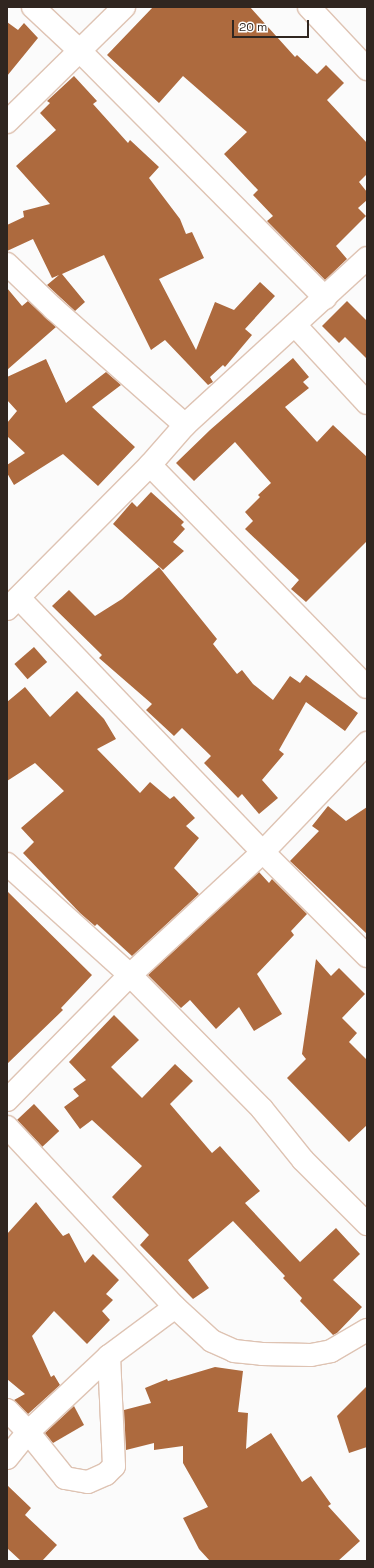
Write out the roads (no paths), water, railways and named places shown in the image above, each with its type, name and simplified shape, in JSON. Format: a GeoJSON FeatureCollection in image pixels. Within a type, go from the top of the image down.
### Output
{"type":"FeatureCollection","features":[{"type":"Feature","properties":{"kind":"street"},"geometry":{"type":"LineString","coordinates":[[33,7],[80,52],[325,298]]}},
{"type":"Feature","properties":{"kind":"street"},"geometry":{"type":"LineString","coordinates":[[7,122],[80,52],[124,7]]}},
{"type":"Feature","properties":{"kind":"street"},"geometry":{"type":"LineString","coordinates":[[309,7],[367,68]]}},
{"type":"Feature","properties":{"kind":"street"},"geometry":{"type":"LineString","coordinates":[[367,258],[185,425],[150,465],[13,604],[367,956]]}},
{"type":"Feature","properties":{"kind":"street"},"geometry":{"type":"LineString","coordinates":[[7,264],[54,309],[185,425]]}},
{"type":"Feature","properties":{"kind":"street"},"geometry":{"type":"LineString","coordinates":[[295,325],[367,403]]}},
{"type":"Feature","properties":{"kind":"street"},"geometry":{"type":"LineString","coordinates":[[150,465],[367,687]]}},
{"type":"Feature","properties":{"kind":"street"},"geometry":{"type":"LineString","coordinates":[[7,1100],[130,975],[263,852],[367,743]]}},
{"type":"Feature","properties":{"kind":"street"},"geometry":{"type":"LineString","coordinates":[[7,864],[130,975],[262,1109],[303,1160],[367,1224]]}},
{"type":"Feature","properties":{"kind":"street"},"geometry":{"type":"LineString","coordinates":[[7,1128],[175,1307],[212,1340],[234,1351],[262,1354],[311,1355],[331,1351],[367,1330]]}},
{"type":"Feature","properties":{"kind":"street"},"geometry":{"type":"LineString","coordinates":[[7,1458],[28,1432],[109,1356],[175,1307]]}},
{"type":"Feature","properties":{"kind":"street"},"geometry":{"type":"LineString","coordinates":[[7,1410],[28,1432],[65,1478],[88,1482],[106,1474],[114,1466],[109,1356]]}}]}
